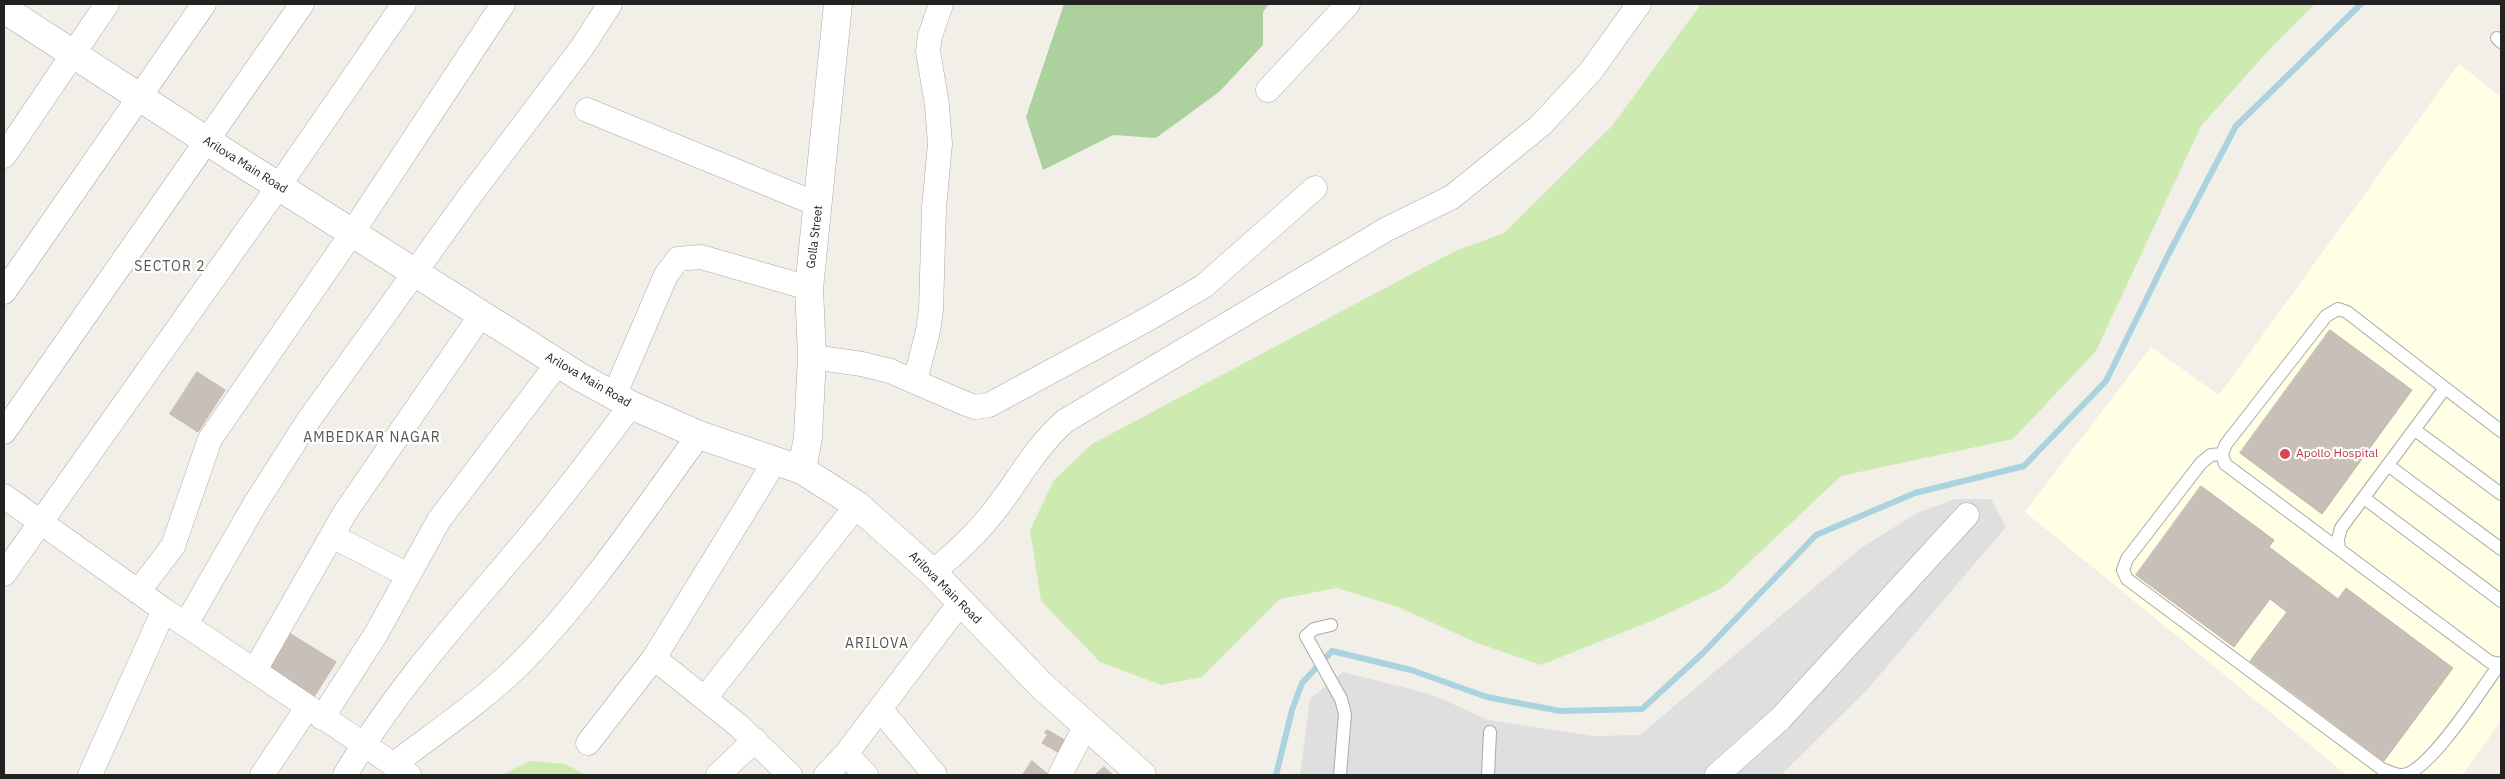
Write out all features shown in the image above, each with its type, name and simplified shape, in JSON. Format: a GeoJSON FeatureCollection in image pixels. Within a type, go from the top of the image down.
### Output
{"type":"FeatureCollection","features":[{"type":"Feature","properties":{"kind":"street"},"geometry":{"type":"LineString","coordinates":[[4,156],[107,4]]}},
{"type":"Feature","properties":{"kind":"street"},"geometry":{"type":"LineString","coordinates":[[4,292],[141,98],[204,4]]}},
{"type":"Feature","properties":{"kind":"street"},"geometry":{"type":"LineString","coordinates":[[4,432],[302,4]]}},
{"type":"Feature","properties":{"kind":"street"},"geometry":{"type":"LineString","coordinates":[[4,574],[404,4]]}},
{"type":"Feature","properties":{"kind":"street"},"geometry":{"type":"LineString","coordinates":[[138,592],[172,546],[210,439],[352,233],[503,4]]}},
{"type":"Feature","properties":{"kind":"street"},"geometry":{"type":"LineString","coordinates":[[186,624],[255,504],[308,421],[415,272],[580,49],[610,4]]}},
{"type":"Feature","properties":{"kind":"street","name":"Golla Street"},"geometry":{"type":"LineString","coordinates":[[802,470],[808,437],[812,357],[809,288],[819,205],[837,4]]}},
{"type":"Feature","properties":{"kind":"street"},"geometry":{"type":"LineString","coordinates":[[915,381],[932,310],[934,208],[940,144],[937,105],[928,51],[930,36],[941,4]]}},
{"type":"Feature","properties":{"kind":"street"},"geometry":{"type":"LineString","coordinates":[[1268,90],[1348,4]]}},
{"type":"Feature","properties":{"kind":"street"},"geometry":{"type":"LineString","coordinates":[[932,572],[956,554],[978,530],[1049,435],[1065,421],[1387,229],[1452,197],[1490,168],[1541,125],[1591,71],[1639,4]]}},
{"type":"Feature","properties":{"kind":"street","name":"Arilova Main Road"},"geometry":{"type":"LineString","coordinates":[[4,10],[558,363],[623,400],[699,434],[802,470],[857,505],[932,572],[1042,686],[1142,775]]}},
{"type":"Feature","properties":{"kind":"street"},"geometry":{"type":"LineString","coordinates":[[587,110],[819,205]]}},
{"type":"Feature","properties":{"kind":"street"},"geometry":{"type":"LineString","coordinates":[[812,357],[862,364],[890,371],[975,407],[996,401],[1146,320],[1204,286],[1315,188]]}},
{"type":"Feature","properties":{"kind":"street"},"geometry":{"type":"LineString","coordinates":[[345,775],[362,745],[446,633],[513,555],[623,400],[666,275],[678,259],[701,257],[809,288]]}},
{"type":"Feature","properties":{"kind":"street"},"geometry":{"type":"LineString","coordinates":[[254,670],[346,511],[481,315]]}},
{"type":"Feature","properties":{"kind":"street"},"geometry":{"type":"LineString","coordinates":[[262,775],[376,634],[439,520],[558,363]]}},
{"type":"Feature","properties":{"kind":"street"},"geometry":{"type":"LineString","coordinates":[[4,496],[41,520],[164,610],[401,770],[504,678],[552,630],[594,580],[699,434]]}},
{"type":"Feature","properties":{"kind":"street"},"geometry":{"type":"LineString","coordinates":[[588,743],[654,658],[775,460]]}},
{"type":"Feature","properties":{"kind":"street"},"geometry":{"type":"LineString","coordinates":[[705,698],[857,505]]}},
{"type":"Feature","properties":{"kind":"street"},"geometry":{"type":"LineString","coordinates":[[1717,775],[1780,719],[1967,515]]}},
{"type":"Feature","properties":{"kind":"street"},"geometry":{"type":"LineString","coordinates":[[332,536],[408,575]]}},
{"type":"Feature","properties":{"kind":"street"},"geometry":{"type":"LineString","coordinates":[[826,775],[846,754],[960,603]]}},
{"type":"Feature","properties":{"kind":"street"},"geometry":{"type":"LineString","coordinates":[[90,775],[164,610]]}},
{"type":"Feature","properties":{"kind":"street"},"geometry":{"type":"LineString","coordinates":[[654,658],[754,740],[790,775]]}},
{"type":"Feature","properties":{"kind":"street"},"geometry":{"type":"LineString","coordinates":[[880,709],[935,775]]}},
{"type":"Feature","properties":{"kind":"street"},"geometry":{"type":"LineString","coordinates":[[1060,775],[1086,725]]}},
{"type":"Feature","properties":{"kind":"street"},"geometry":{"type":"LineString","coordinates":[[718,775],[754,740]]}},
{"type":"Feature","properties":{"kind":"street"},"geometry":{"type":"LineString","coordinates":[[846,754],[866,775]]}},
{"type":"Feature","properties":{"kind":"lane"},"geometry":{"type":"LineString","coordinates":[[2222,454],[2211,455],[2201,463],[2126,559],[2123,570],[2127,578],[2382,769],[2401,775],[2415,771],[2432,757],[2500,665],[2490,662],[2225,464],[2222,454],[2226,444],[2326,316],[2338,309],[2347,312],[2501,431]]}},
{"type":"Feature","properties":{"kind":"lane"},"geometry":{"type":"LineString","coordinates":[[2339,549],[2338,539],[2341,528],[2389,466],[2445,388]]}},
{"type":"Feature","properties":{"kind":"lane"},"geometry":{"type":"LineString","coordinates":[[2415,430],[2501,494]]}},
{"type":"Feature","properties":{"kind":"lane"},"geometry":{"type":"LineString","coordinates":[[2389,466],[2501,549]]}},
{"type":"Feature","properties":{"kind":"lane"},"geometry":{"type":"LineString","coordinates":[[2364,498],[2501,601]]}},
{"type":"Feature","properties":{"kind":"lane"},"geometry":{"type":"LineString","coordinates":[[1331,625],[1310,631],[1306,636],[1308,643],[1341,699],[1345,714],[1340,775]]}},
{"type":"Feature","properties":{"kind":"lane"},"geometry":{"type":"LineString","coordinates":[[1488,775],[1490,732]]}},
{"type":"Feature","properties":{"kind":"shaded area","name":"Apollo Hospital"},"geometry":{"type":"Polygon","coordinates":[[[2459,64],[2501,97],[2501,721],[2462,775],[2347,775],[2025,512],[2151,347],[2219,395],[2459,64]]]}},
{"type":"Feature","properties":{"kind":"shaded area"},"geometry":{"type":"Polygon","coordinates":[[[1955,499],[1991,499],[2006,527],[1866,691],[1781,775],[1300,775],[1310,699],[1343,672],[1433,695],[1488,720],[1593,736],[1640,735],[1861,548],[1917,513],[1955,499]]]}},
{"type":"Feature","properties":{"kind":"green space"},"geometry":{"type":"Polygon","coordinates":[[[1064,4],[1269,4],[1263,12],[1263,45],[1219,92],[1156,138],[1113,135],[1043,170],[1026,117],[1064,4]]]}},
{"type":"Feature","properties":{"kind":"green space"},"geometry":{"type":"Polygon","coordinates":[[[1701,4],[2315,4],[2268,51],[2201,126],[2096,351],[2013,439],[1841,476],[1722,588],[1654,620],[1541,665],[1477,643],[1398,607],[1337,588],[1280,599],[1202,677],[1161,685],[1100,662],[1041,601],[1030,530],[1054,480],[1092,444],[1453,252],[1504,233],[1612,126],[1701,4]]]}},
{"type":"Feature","properties":{"kind":"green space"},"geometry":{"type":"Polygon","coordinates":[[[531,761],[565,764],[586,775],[501,775],[531,761]]]}},
{"type":"Feature","properties":{"kind":"building"},"geometry":{"type":"Polygon","coordinates":[[[2330,330],[2412,390],[2322,514],[2240,453],[2330,330]]]}},
{"type":"Feature","properties":{"kind":"building"},"geometry":{"type":"Polygon","coordinates":[[[197,372],[225,390],[198,432],[170,414],[197,372]]]}},
{"type":"Feature","properties":{"kind":"building"},"geometry":{"type":"Polygon","coordinates":[[[2201,486],[2274,540],[2269,547],[2338,599],[2346,588],[2453,668],[2384,761],[2250,661],[2287,612],[2270,599],[2234,647],[2136,575],[2201,486]]]}},
{"type":"Feature","properties":{"kind":"building"},"geometry":{"type":"Polygon","coordinates":[[[286,631],[336,662],[310,703],[260,672],[286,631]]]}},
{"type":"Feature","properties":{"kind":"building"},"geometry":{"type":"Polygon","coordinates":[[[1047,730],[1070,743],[1063,755],[1042,743],[1048,734],[1045,733],[1047,730]]]}},
{"type":"Feature","properties":{"kind":"building"},"geometry":{"type":"Polygon","coordinates":[[[1032,761],[1049,775],[1023,775],[1032,761]]]}},
{"type":"Feature","properties":{"kind":"building"},"geometry":{"type":"Polygon","coordinates":[[[1104,767],[1113,775],[1095,775],[1104,767]]]}},
{"type":"Feature","properties":{"kind":"waterway"},"geometry":{"type":"LineString","coordinates":[[1276,775],[1292,710],[1302,683],[1332,651],[1411,670],[1487,697],[1560,711],[1642,709],[1703,653],[1816,535],[1915,493],[2024,466],[2106,381],[2168,255],[2236,126],[2361,4]]}},
{"type":"Feature","properties":{"kind":"place","name":"Apollo Hospital"},"geometry":{"type":"Point","coordinates":[2285,454]}},
{"type":"Feature","properties":{"kind":"district","name":"SECTOR 2"},"geometry":{"type":"Point","coordinates":[170,267]}},
{"type":"Feature","properties":{"kind":"district","name":"AMBEDKAR NAGAR"},"geometry":{"type":"Point","coordinates":[372,438]}},
{"type":"Feature","properties":{"kind":"district","name":"ARILOVA"},"geometry":{"type":"Point","coordinates":[877,644]}}]}
